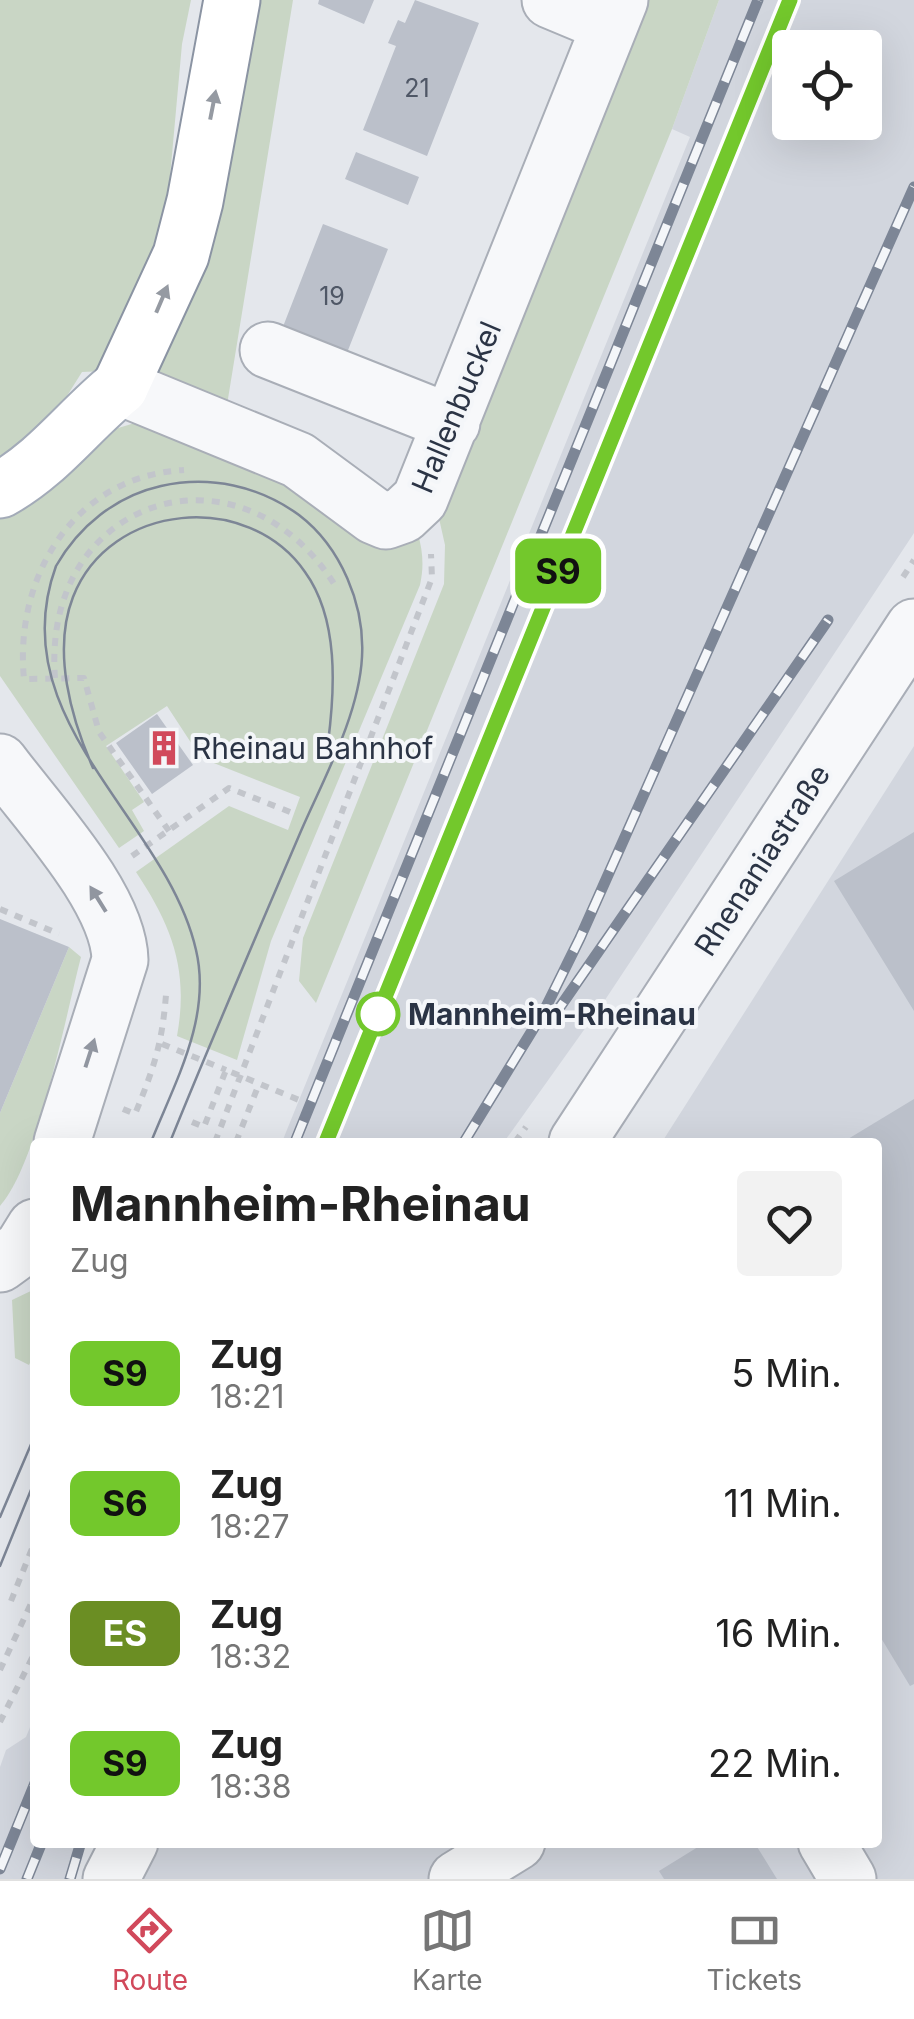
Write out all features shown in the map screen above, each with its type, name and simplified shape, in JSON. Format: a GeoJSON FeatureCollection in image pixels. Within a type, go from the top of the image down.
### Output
{"type":"FeatureCollection","features":[{"type":"Feature","properties":{"kind":"main road"},"geometry":{"type":"LineString","coordinates":[[0,490],[37,466],[120,386],[181,254],[232,0]]}},
{"type":"Feature","properties":{"kind":"street"},"geometry":{"type":"LineString","coordinates":[[550,0],[615,12]]}},
{"type":"Feature","properties":{"kind":"street","name":"Hallenbuckel"},"geometry":{"type":"LineString","coordinates":[[120,386],[298,460],[386,521],[403,515],[420,500],[615,12]]}},
{"type":"Feature","properties":{"kind":"street"},"geometry":{"type":"LineString","coordinates":[[268,350],[452,422]]}},
{"type":"Feature","properties":{"kind":"street","name":"Rhenaniastraße"},"geometry":{"type":"LineString","coordinates":[[580,1138],[914,626]]}},
{"type":"Feature","properties":{"kind":"street"},"geometry":{"type":"LineString","coordinates":[[0,762],[91,886],[110,918],[120,960],[63,1138]]}},
{"type":"Feature","properties":{"kind":"street"},"geometry":{"type":"LineString","coordinates":[[0,1264],[22,1248],[30,1234]]}},
{"type":"Feature","properties":{"kind":"street"},"geometry":{"type":"LineString","coordinates":[[111,1879],[127,1848]]}},
{"type":"Feature","properties":{"kind":"street"},"geometry":{"type":"LineString","coordinates":[[457,1879],[507,1848]]}},
{"type":"Feature","properties":{"kind":"street"},"geometry":{"type":"LineString","coordinates":[[830,1848],[848,1879]]}},
{"type":"Feature","properties":{"kind":"path"},"geometry":{"type":"LineString","coordinates":[[169,831],[99,732],[84,678],[24,679],[20,644],[36,574],[54,543],[106,495],[138,480],[190,470]]}},
{"type":"Feature","properties":{"kind":"path"},"geometry":{"type":"LineString","coordinates":[[218,1138],[432,578],[420,500]]}},
{"type":"Feature","properties":{"kind":"path"},"geometry":{"type":"LineString","coordinates":[[55,678],[52,642],[58,606],[72,574],[94,545],[122,522],[155,507],[208,502],[260,513],[291,531],[317,556],[336,588]]}},
{"type":"Feature","properties":{"kind":"path"},"geometry":{"type":"LineString","coordinates":[[91,886],[229,788],[290,812]]}},
{"type":"Feature","properties":{"kind":"path"},"geometry":{"type":"LineString","coordinates":[[162,1044],[299,1100]]}},
{"type":"Feature","properties":{"kind":"path"},"geometry":{"type":"LineString","coordinates":[[192,1122],[204,1127],[226,1070]]}},
{"type":"Feature","properties":{"kind":"path"},"geometry":{"type":"LineString","coordinates":[[238,1138],[259,1084]]}},
{"type":"Feature","properties":{"kind":"path"},"geometry":{"type":"LineString","coordinates":[[11,1601],[30,1554]]}},
{"type":"Feature","properties":{"kind":"path"},"geometry":{"type":"LineString","coordinates":[[0,1670],[30,1605]]}},
{"type":"Feature","properties":{"kind":"path"},"geometry":{"type":"LineString","coordinates":[[0,1722],[30,1662]]}},
{"type":"Feature","properties":{"kind":"shaded area"},"geometry":{"type":"Polygon","coordinates":[[[719,0],[914,0],[914,533],[601,1006],[507,1138],[284,1138],[690,137],[672,129],[719,0]]]}},
{"type":"Feature","properties":{"kind":"shaded area"},"geometry":{"type":"Polygon","coordinates":[[[914,746],[914,1879],[144,1879],[159,1848],[882,1848],[882,1138],[665,1138],[914,746]]]}},
{"type":"Feature","properties":{"kind":"shaded area"},"geometry":{"type":"Polygon","coordinates":[[[30,1727],[30,1848],[83,1848],[68,1879],[0,1879],[0,1767],[6,1750],[26,1737],[30,1727]]]}},
{"type":"Feature","properties":{"kind":"green space"},"geometry":{"type":"Polygon","coordinates":[[[0,0],[191,0],[182,44],[162,265],[105,371],[82,372],[55,415],[0,459],[0,0]]]}},
{"type":"Feature","properties":{"kind":"green space"},"geometry":{"type":"Polygon","coordinates":[[[249,0],[293,0],[226,411],[159,379],[152,358],[249,0]]]}},
{"type":"Feature","properties":{"kind":"green space"},"geometry":{"type":"Polygon","coordinates":[[[646,0],[719,0],[672,129],[316,1003],[299,981],[303,938],[444,584],[445,545],[436,505],[646,0]]]}},
{"type":"Feature","properties":{"kind":"green space"},"geometry":{"type":"Polygon","coordinates":[[[138,422],[418,534],[421,547],[420,585],[271,941],[237,1060],[177,1036],[179,969],[168,930],[136,872],[229,806],[288,830],[300,797],[201,758],[167,706],[106,746],[144,802],[132,810],[144,831],[119,848],[0,676],[0,518],[115,429],[138,422]]]}},
{"type":"Feature","properties":{"kind":"green space"},"geometry":{"type":"Polygon","coordinates":[[[69,947],[81,957],[49,1088],[26,1158],[0,1206],[0,1113],[69,947]]]}},
{"type":"Feature","properties":{"kind":"green space"},"geometry":{"type":"Polygon","coordinates":[[[30,1291],[29,1365],[15,1358],[12,1300],[30,1291]]]}},
{"type":"Feature","properties":{"kind":"building"},"geometry":{"type":"Polygon","coordinates":[[[319,0],[374,0],[364,24],[318,4],[319,0]]]}},
{"type":"Feature","properties":{"kind":"building"},"geometry":{"type":"Polygon","coordinates":[[[415,0],[479,23],[427,156],[363,130],[396,46],[388,43],[398,20],[405,23],[415,0]]]}},
{"type":"Feature","properties":{"kind":"building"},"geometry":{"type":"Polygon","coordinates":[[[356,152],[419,177],[408,205],[345,179],[356,152]]]}},
{"type":"Feature","properties":{"kind":"building"},"geometry":{"type":"Polygon","coordinates":[[[323,224],[388,249],[341,368],[277,342],[323,224]]]}},
{"type":"Feature","properties":{"kind":"building"},"geometry":{"type":"Polygon","coordinates":[[[157,714],[193,765],[152,794],[116,743],[157,714]]]}},
{"type":"Feature","properties":{"kind":"building"},"geometry":{"type":"Polygon","coordinates":[[[914,832],[914,1011],[834,881],[914,832]]]}},
{"type":"Feature","properties":{"kind":"building"},"geometry":{"type":"Polygon","coordinates":[[[0,919],[69,947],[0,1113],[0,919]]]}},
{"type":"Feature","properties":{"kind":"building"},"geometry":{"type":"Polygon","coordinates":[[[914,1099],[914,1684],[910,1686],[882,1640],[882,1138],[850,1138],[914,1099]]]}},
{"type":"Feature","properties":{"kind":"building"},"geometry":{"type":"Polygon","coordinates":[[[696,1848],[758,1848],[777,1879],[664,1879],[659,1871],[696,1848]]]}},
{"type":"Feature","properties":{"kind":"tram line"},"geometry":{"type":"LineString","coordinates":[[153,1138],[195,1024],[200,975],[196,950],[179,902],[154,856],[68,720],[50,672],[45,621],[56,566],[87,526],[129,497],[161,486],[198,482],[251,490],[284,505],[314,528],[347,578],[359,617],[362,657],[354,701],[339,746],[172,1138]]}},
{"type":"Feature","properties":{"kind":"tram line"},"geometry":{"type":"LineString","coordinates":[[93,768],[71,706],[64,662],[64,639],[73,597],[91,565],[117,541],[148,526],[182,518],[216,519],[250,528],[280,546],[305,572],[324,611],[332,655],[328,743]]}},
{"type":"Feature","properties":{"kind":"tram line"},"geometry":{"type":"LineString","coordinates":[[0,1517],[30,1447]]}},
{"type":"Feature","properties":{"kind":"tram line"},"geometry":{"type":"LineString","coordinates":[[0,1566],[30,1492]]}},
{"type":"Feature","properties":{"kind":"railway"},"geometry":{"type":"LineString","coordinates":[[297,1138],[758,0]]}},
{"type":"Feature","properties":{"kind":"railway"},"geometry":{"type":"LineString","coordinates":[[328,1138],[790,0]]}},
{"type":"Feature","properties":{"kind":"railway"},"geometry":{"type":"LineString","coordinates":[[466,1138],[543,1013],[580,938],[914,187]]}},
{"type":"Feature","properties":{"kind":"railway"},"geometry":{"type":"LineString","coordinates":[[551,1020],[828,620]]}},
{"type":"Feature","properties":{"kind":"railway"},"geometry":{"type":"LineString","coordinates":[[0,1869],[30,1795]]}},
{"type":"Feature","properties":{"kind":"railway"},"geometry":{"type":"LineString","coordinates":[[27,1879],[40,1848]]}},
{"type":"Feature","properties":{"kind":"railway"},"geometry":{"type":"LineString","coordinates":[[70,1879],[79,1848]]}},
{"type":"Feature","properties":{"kind":"train","name":"S9"},"geometry":{"type":"LineString","coordinates":[[328,1138],[790,0]]}},
{"type":"Feature","properties":{"kind":"place","name":"Rheinau Bahnhof"},"geometry":{"type":"Point","coordinates":[164,748]}},
{"type":"Feature","properties":{"kind":"place","name":"Mannheim-Rheinau"},"geometry":{"type":"Point","coordinates":[378,1014]}}]}
